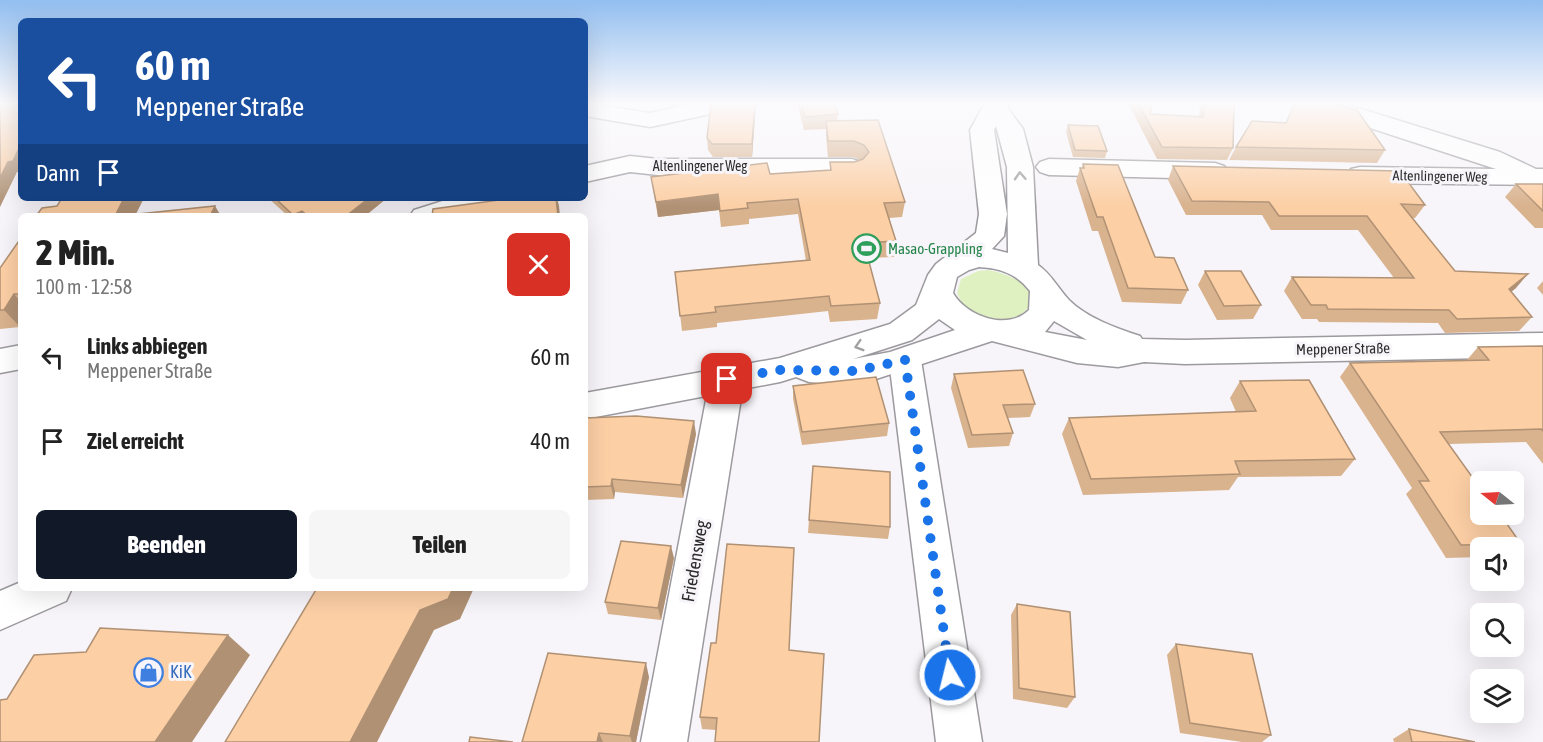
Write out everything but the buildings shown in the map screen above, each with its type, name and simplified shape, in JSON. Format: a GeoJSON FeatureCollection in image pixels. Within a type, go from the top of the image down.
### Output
{"type":"FeatureCollection","features":[{"type":"Feature","properties":{"kind":"main road"},"geometry":{"type":"LineString","coordinates":[[630,164],[643,138]]}},
{"type":"Feature","properties":{"kind":"main road"},"geometry":{"type":"LineString","coordinates":[[960,262],[974,258],[991,258],[1023,268],[1036,278],[1045,290],[1048,302],[1044,314],[1034,324],[1018,330],[994,331],[959,319],[948,310],[941,299],[939,288],[944,273],[990,236],[993,214],[983,138]]}},
{"type":"Feature","properties":{"kind":"main road"},"geometry":{"type":"LineString","coordinates":[[1013,138],[1020,167],[1023,268]]}},
{"type":"Feature","properties":{"kind":"main road"},"geometry":{"type":"LineString","coordinates":[[1429,138],[1491,157],[1540,177]]}},
{"type":"Feature","properties":{"kind":"main road","name":"Altenlingener Weg"},"geometry":{"type":"LineString","coordinates":[[588,173],[630,164],[658,167],[852,167]]}},
{"type":"Feature","properties":{"kind":"main road"},"geometry":{"type":"LineString","coordinates":[[1049,167],[1240,172]]}},
{"type":"Feature","properties":{"kind":"main road","name":"Altenlingener Weg"},"geometry":{"type":"LineString","coordinates":[[1336,174],[1540,177]]}},
{"type":"Feature","properties":{"kind":"main road"},"geometry":{"type":"LineString","coordinates":[[433,213],[471,201]]}},
{"type":"Feature","properties":{"kind":"main road","name":"Meppener Straße"},"geometry":{"type":"LineString","coordinates":[[588,405],[780,370],[901,332],[929,311],[939,288]]}},
{"type":"Feature","properties":{"kind":"main road","name":"Meppener Straße"},"geometry":{"type":"LineString","coordinates":[[1045,290],[1061,310],[1088,329],[1144,350]]}},
{"type":"Feature","properties":{"kind":"main road","name":"Meppener Straße"},"geometry":{"type":"LineString","coordinates":[[780,370],[855,371],[905,360],[958,339],[994,331],[1077,351],[1118,355],[1144,350],[1185,352],[1543,345]]}},
{"type":"Feature","properties":{"kind":"main road"},"geometry":{"type":"LineString","coordinates":[[0,361],[18,358]]}},
{"type":"Feature","properties":{"kind":"main road"},"geometry":{"type":"LineString","coordinates":[[905,360],[959,742]]}},
{"type":"Feature","properties":{"kind":"main road","name":"Friedensweg"},"geometry":{"type":"LineString","coordinates":[[664,742],[727,379]]}},
{"type":"Feature","properties":{"kind":"main road"},"geometry":{"type":"LineString","coordinates":[[0,611],[45,591]]}},
{"type":"Feature","properties":{"kind":"green space"},"geometry":{"type":"Polygon","coordinates":[[[988,270],[1014,278],[1029,290],[1032,296],[1031,304],[1024,312],[1006,320],[996,320],[977,314],[962,301],[957,293],[961,279],[978,271],[988,270]]]}},
{"type":"Feature","properties":{"kind":"place","name":"Masao-Grappling"},"geometry":{"type":"Point","coordinates":[867,249]}},
{"type":"Feature","properties":{"kind":"place","name":"KiK"},"geometry":{"type":"Point","coordinates":[149,672]}},
{"type":"Feature","properties":{"kind":"route"},"geometry":{"type":"LineString","coordinates":[[727,379],[780,370],[855,371],[905,360],[950,675]]}}]}
